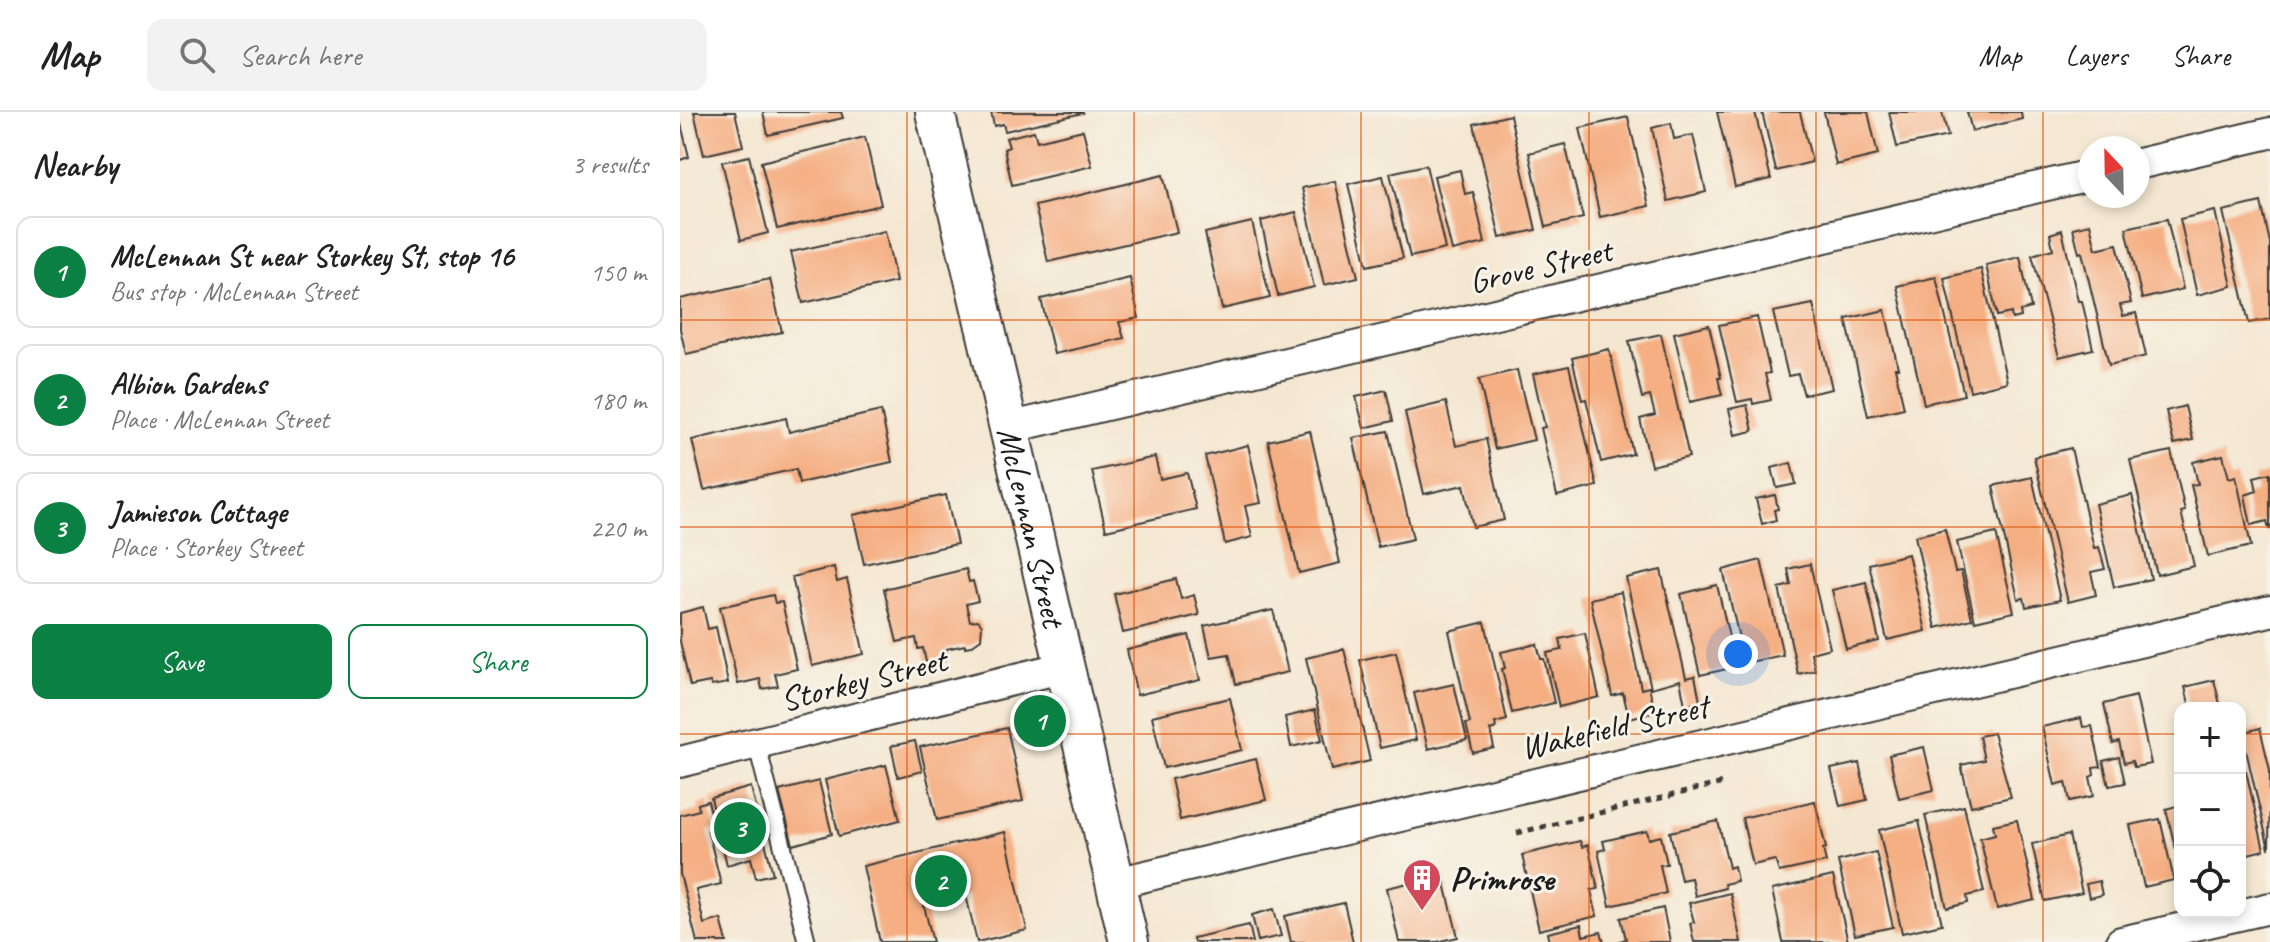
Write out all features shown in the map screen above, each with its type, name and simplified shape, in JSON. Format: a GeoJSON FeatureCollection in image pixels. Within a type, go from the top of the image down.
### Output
{"type":"FeatureCollection","features":[{"type":"Feature","properties":{"kind":"street","name":"McLennan Street"},"geometry":{"type":"LineString","coordinates":[[935,112],[1129,942]]}},
{"type":"Feature","properties":{"kind":"street"},"geometry":{"type":"LineString","coordinates":[[2150,161],[2270,133]]}},
{"type":"Feature","properties":{"kind":"street","name":"Grove Street"},"geometry":{"type":"LineString","coordinates":[[1008,428],[2078,178]]}},
{"type":"Feature","properties":{"kind":"street","name":"Wakefield Street"},"geometry":{"type":"LineString","coordinates":[[1116,883],[2270,611]]}},
{"type":"Feature","properties":{"kind":"street","name":"Storkey Street"},"geometry":{"type":"LineString","coordinates":[[680,762],[1065,667]]}},
{"type":"Feature","properties":{"kind":"street"},"geometry":{"type":"LineString","coordinates":[[2121,942],[2270,908]]}},
{"type":"Feature","properties":{"kind":"lane"},"geometry":{"type":"LineString","coordinates":[[757,745],[807,942]]}},
{"type":"Feature","properties":{"kind":"path"},"geometry":{"type":"LineString","coordinates":[[1517,833],[1723,783]]}},
{"type":"Feature","properties":{"kind":"building"},"geometry":{"type":"Polygon","coordinates":[[[694,112],[735,112],[743,146],[704,155],[694,112]]]}},
{"type":"Feature","properties":{"kind":"building"},"geometry":{"type":"Polygon","coordinates":[[[763,112],[841,112],[843,118],[768,135],[763,112]]]}},
{"type":"Feature","properties":{"kind":"building"},"geometry":{"type":"Polygon","coordinates":[[[991,112],[1083,113],[1005,131],[1003,124],[994,126],[991,112]]]}},
{"type":"Feature","properties":{"kind":"building"},"geometry":{"type":"Polygon","coordinates":[[[1717,112],[1755,112],[1771,179],[1735,187],[1717,112]]]}},
{"type":"Feature","properties":{"kind":"building"},"geometry":{"type":"Polygon","coordinates":[[[1762,112],[1800,112],[1812,162],[1776,171],[1762,112]]]}},
{"type":"Feature","properties":{"kind":"building"},"geometry":{"type":"Polygon","coordinates":[[[1824,112],[1868,112],[1878,155],[1836,165],[1824,112]]]}},
{"type":"Feature","properties":{"kind":"building"},"geometry":{"type":"Polygon","coordinates":[[[1889,112],[1942,112],[1948,136],[1897,147],[1889,112]]]}},
{"type":"Feature","properties":{"kind":"building"},"geometry":{"type":"Polygon","coordinates":[[[1967,112],[2021,112],[2022,119],[1972,131],[1967,112]]]}},
{"type":"Feature","properties":{"kind":"building"},"geometry":{"type":"Polygon","coordinates":[[[1510,115],[1536,230],[1500,238],[1474,124],[1510,115]]]}},
{"type":"Feature","properties":{"kind":"building"},"geometry":{"type":"Polygon","coordinates":[[[1628,117],[1649,206],[1600,217],[1580,128],[1628,117]]]}},
{"type":"Feature","properties":{"kind":"building"},"geometry":{"type":"Polygon","coordinates":[[[1671,123],[1674,139],[1693,135],[1706,192],[1668,201],[1652,128],[1671,123]]]}},
{"type":"Feature","properties":{"kind":"building"},"geometry":{"type":"Polygon","coordinates":[[[680,125],[689,157],[680,160],[680,125]]]}},
{"type":"Feature","properties":{"kind":"building"},"geometry":{"type":"Polygon","coordinates":[[[1083,130],[1092,166],[1012,185],[1004,149],[1009,147],[1006,138],[1034,131],[1037,141],[1083,130]]]}},
{"type":"Feature","properties":{"kind":"building"},"geometry":{"type":"Polygon","coordinates":[[[865,137],[881,205],[777,229],[761,162],[865,137]]]}},
{"type":"Feature","properties":{"kind":"building"},"geometry":{"type":"Polygon","coordinates":[[[1565,144],[1583,218],[1546,227],[1529,153],[1565,144]]]}},
{"type":"Feature","properties":{"kind":"building"},"geometry":{"type":"Polygon","coordinates":[[[749,156],[768,233],[741,240],[722,162],[749,156]]]}},
{"type":"Feature","properties":{"kind":"building"},"geometry":{"type":"Polygon","coordinates":[[[1426,165],[1445,249],[1410,257],[1390,173],[1426,165]]]}},
{"type":"Feature","properties":{"kind":"building"},"geometry":{"type":"Polygon","coordinates":[[[1460,170],[1465,194],[1473,192],[1485,243],[1452,251],[1434,176],[1460,170]]]}},
{"type":"Feature","properties":{"kind":"building"},"geometry":{"type":"Polygon","coordinates":[[[1163,175],[1177,232],[1048,262],[1035,206],[1163,175]]]}},
{"type":"Feature","properties":{"kind":"building"},"geometry":{"type":"Polygon","coordinates":[[[1383,176],[1403,258],[1367,266],[1348,184],[1383,176]]]}},
{"type":"Feature","properties":{"kind":"building"},"geometry":{"type":"Polygon","coordinates":[[[1335,181],[1358,277],[1324,285],[1302,188],[1335,181]]]}},
{"type":"Feature","properties":{"kind":"building"},"geometry":{"type":"Polygon","coordinates":[[[2261,202],[2270,243],[2270,319],[2249,323],[2223,211],[2261,202]]]}},
{"type":"Feature","properties":{"kind":"building"},"geometry":{"type":"Polygon","coordinates":[[[2215,211],[2232,286],[2197,295],[2180,219],[2215,211]]]}},
{"type":"Feature","properties":{"kind":"building"},"geometry":{"type":"Polygon","coordinates":[[[1296,212],[1314,287],[1278,296],[1261,221],[1296,212]]]}},
{"type":"Feature","properties":{"kind":"building"},"geometry":{"type":"Polygon","coordinates":[[[2167,219],[2183,289],[2142,299],[2126,228],[2167,219]]]}},
{"type":"Feature","properties":{"kind":"building"},"geometry":{"type":"Polygon","coordinates":[[[1252,222],[1270,298],[1222,309],[1205,233],[1252,222]]]}},
{"type":"Feature","properties":{"kind":"building"},"geometry":{"type":"Polygon","coordinates":[[[2090,224],[2096,249],[2117,244],[2131,303],[2120,305],[2123,316],[2136,313],[2146,356],[2109,365],[2082,252],[2079,253],[2073,228],[2090,224]]]}},
{"type":"Feature","properties":{"kind":"building"},"geometry":{"type":"Polygon","coordinates":[[[2062,230],[2078,301],[2082,301],[2093,349],[2059,357],[2032,255],[2053,249],[2050,234],[2062,230]]]}},
{"type":"Feature","properties":{"kind":"building"},"geometry":{"type":"Polygon","coordinates":[[[885,231],[896,282],[803,303],[791,252],[885,231]]]}},
{"type":"Feature","properties":{"kind":"building"},"geometry":{"type":"Polygon","coordinates":[[[2020,257],[2031,308],[2020,311],[2021,317],[2012,319],[2011,313],[1997,316],[1986,265],[2020,257]]]}},
{"type":"Feature","properties":{"kind":"building"},"geometry":{"type":"Polygon","coordinates":[[[1981,269],[2007,382],[1970,391],[1944,278],[1981,269]]]}},
{"type":"Feature","properties":{"kind":"building"},"geometry":{"type":"Polygon","coordinates":[[[1936,277],[1964,395],[1924,404],[1897,286],[1936,277]]]}},
{"type":"Feature","properties":{"kind":"building"},"geometry":{"type":"Polygon","coordinates":[[[1130,278],[1139,318],[1119,322],[1124,338],[1054,354],[1041,299],[1130,278]]]}},
{"type":"Feature","properties":{"kind":"building"},"geometry":{"type":"Polygon","coordinates":[[[770,279],[782,332],[686,354],[680,329],[680,299],[770,279]]]}},
{"type":"Feature","properties":{"kind":"building"},"geometry":{"type":"Polygon","coordinates":[[[1813,304],[1832,389],[1804,395],[1798,374],[1788,376],[1773,312],[1813,304]]]}},
{"type":"Feature","properties":{"kind":"building"},"geometry":{"type":"Polygon","coordinates":[[[1885,310],[1904,408],[1868,416],[1846,319],[1885,310]]]}},
{"type":"Feature","properties":{"kind":"building"},"geometry":{"type":"Polygon","coordinates":[[[1757,317],[1770,373],[1765,374],[1771,400],[1753,404],[1752,399],[1737,402],[1719,325],[1757,317]]]}},
{"type":"Feature","properties":{"kind":"building"},"geometry":{"type":"Polygon","coordinates":[[[1709,325],[1722,395],[1690,402],[1674,333],[1709,325]]]}},
{"type":"Feature","properties":{"kind":"building"},"geometry":{"type":"Polygon","coordinates":[[[1661,334],[1689,457],[1651,466],[1640,419],[1655,415],[1650,396],[1642,398],[1629,341],[1661,334]]]}},
{"type":"Feature","properties":{"kind":"building"},"geometry":{"type":"Polygon","coordinates":[[[1609,349],[1633,454],[1601,462],[1586,399],[1582,400],[1572,358],[1609,349]]]}},
{"type":"Feature","properties":{"kind":"building"},"geometry":{"type":"Polygon","coordinates":[[[1569,366],[1597,486],[1557,496],[1541,428],[1545,427],[1533,374],[1569,366]]]}},
{"type":"Feature","properties":{"kind":"building"},"geometry":{"type":"Polygon","coordinates":[[[1517,370],[1534,440],[1495,449],[1479,379],[1517,370]]]}},
{"type":"Feature","properties":{"kind":"building"},"geometry":{"type":"Polygon","coordinates":[[[1386,390],[1393,421],[1364,428],[1356,397],[1386,390]]]}},
{"type":"Feature","properties":{"kind":"building"},"geometry":{"type":"Polygon","coordinates":[[[1446,402],[1456,446],[1486,439],[1504,520],[1473,527],[1464,485],[1424,494],[1405,412],[1446,402]]]}},
{"type":"Feature","properties":{"kind":"building"},"geometry":{"type":"Polygon","coordinates":[[[1747,405],[1753,431],[1735,435],[1729,409],[1747,405]]]}},
{"type":"Feature","properties":{"kind":"building"},"geometry":{"type":"Polygon","coordinates":[[[2185,406],[2193,440],[2174,444],[2166,411],[2185,406]]]}},
{"type":"Feature","properties":{"kind":"building"},"geometry":{"type":"Polygon","coordinates":[[[881,411],[892,462],[799,483],[796,469],[704,490],[692,440],[786,418],[789,432],[881,411]]]}},
{"type":"Feature","properties":{"kind":"building"},"geometry":{"type":"Polygon","coordinates":[[[1310,431],[1340,563],[1299,573],[1268,441],[1310,431]]]}},
{"type":"Feature","properties":{"kind":"building"},"geometry":{"type":"Polygon","coordinates":[[[1388,431],[1413,539],[1378,547],[1353,438],[1388,431]]]}},
{"type":"Feature","properties":{"kind":"building"},"geometry":{"type":"Polygon","coordinates":[[[1248,445],[1261,503],[1245,506],[1252,537],[1225,544],[1205,456],[1248,445]]]}},
{"type":"Feature","properties":{"kind":"building"},"geometry":{"type":"Polygon","coordinates":[[[2071,448],[2094,548],[2099,547],[2105,569],[2091,572],[2096,595],[2068,602],[2034,457],[2071,448]]]}},
{"type":"Feature","properties":{"kind":"building"},"geometry":{"type":"Polygon","coordinates":[[[2171,451],[2194,566],[2157,575],[2130,460],[2171,451]]]}},
{"type":"Feature","properties":{"kind":"building"},"geometry":{"type":"Polygon","coordinates":[[[2223,455],[2229,478],[2236,476],[2251,546],[2208,556],[2191,485],[2198,484],[2193,462],[2223,455]]]}},
{"type":"Feature","properties":{"kind":"building"},"geometry":{"type":"Polygon","coordinates":[[[1155,457],[1160,479],[1187,473],[1196,509],[1106,530],[1092,471],[1155,457]]]}},
{"type":"Feature","properties":{"kind":"building"},"geometry":{"type":"Polygon","coordinates":[[[1791,463],[1796,484],[1777,488],[1772,468],[1791,463]]]}},
{"type":"Feature","properties":{"kind":"building"},"geometry":{"type":"Polygon","coordinates":[[[2270,473],[2269,529],[2267,521],[2251,525],[2245,495],[2257,491],[2254,477],[2270,473]]]}},
{"type":"Feature","properties":{"kind":"building"},"geometry":{"type":"Polygon","coordinates":[[[2032,477],[2060,600],[2026,607],[2024,598],[2018,599],[1993,486],[2032,477]]]}},
{"type":"Feature","properties":{"kind":"building"},"geometry":{"type":"Polygon","coordinates":[[[946,495],[957,544],[864,564],[853,515],[946,495]]]}},
{"type":"Feature","properties":{"kind":"building"},"geometry":{"type":"Polygon","coordinates":[[[1775,495],[1778,509],[1774,510],[1776,520],[1762,524],[1756,499],[1775,495]]]}},
{"type":"Feature","properties":{"kind":"building"},"geometry":{"type":"Polygon","coordinates":[[[2132,495],[2151,579],[2114,587],[2095,504],[2132,495]]]}},
{"type":"Feature","properties":{"kind":"building"},"geometry":{"type":"Polygon","coordinates":[[[1945,529],[1955,572],[1961,571],[1972,619],[1936,628],[1915,536],[1945,529]]]}},
{"type":"Feature","properties":{"kind":"building"},"geometry":{"type":"Polygon","coordinates":[[[1996,533],[2014,612],[1975,621],[1957,542],[1996,533]]]}},
{"type":"Feature","properties":{"kind":"building"},"geometry":{"type":"Polygon","coordinates":[[[1908,554],[1926,631],[1887,640],[1869,564],[1908,554]]]}},
{"type":"Feature","properties":{"kind":"building"},"geometry":{"type":"Polygon","coordinates":[[[1761,560],[1783,655],[1745,663],[1723,570],[1761,560]]]}},
{"type":"Feature","properties":{"kind":"building"},"geometry":{"type":"Polygon","coordinates":[[[1810,564],[1830,648],[1811,653],[1815,670],[1798,674],[1779,588],[1791,585],[1788,569],[1810,564]]]}},
{"type":"Feature","properties":{"kind":"building"},"geometry":{"type":"Polygon","coordinates":[[[834,567],[837,582],[847,579],[864,654],[812,666],[792,577],[834,567]]]}},
{"type":"Feature","properties":{"kind":"building"},"geometry":{"type":"Polygon","coordinates":[[[966,569],[978,601],[966,604],[970,621],[978,620],[982,625],[981,639],[971,646],[946,649],[947,656],[942,663],[933,665],[926,662],[923,648],[918,649],[916,638],[897,642],[884,589],[966,569]]]}},
{"type":"Feature","properties":{"kind":"building"},"geometry":{"type":"Polygon","coordinates":[[[1661,570],[1686,678],[1695,676],[1700,701],[1685,705],[1680,680],[1651,688],[1626,578],[1661,570]]]}},
{"type":"Feature","properties":{"kind":"building"},"geometry":{"type":"Polygon","coordinates":[[[1176,579],[1181,599],[1194,595],[1199,615],[1123,633],[1114,594],[1176,579]]]}},
{"type":"Feature","properties":{"kind":"building"},"geometry":{"type":"Polygon","coordinates":[[[1866,582],[1879,641],[1846,649],[1832,590],[1866,582]]]}},
{"type":"Feature","properties":{"kind":"building"},"geometry":{"type":"Polygon","coordinates":[[[1717,585],[1736,667],[1700,675],[1681,594],[1717,585]]]}},
{"type":"Feature","properties":{"kind":"building"},"geometry":{"type":"Polygon","coordinates":[[[1621,592],[1641,689],[1649,687],[1655,712],[1629,718],[1623,693],[1612,696],[1590,599],[1621,592]]]}},
{"type":"Feature","properties":{"kind":"building"},"geometry":{"type":"Polygon","coordinates":[[[773,595],[775,603],[782,602],[797,669],[775,674],[778,686],[762,689],[760,679],[738,684],[720,607],[773,595]]]}},
{"type":"Feature","properties":{"kind":"building"},"geometry":{"type":"Polygon","coordinates":[[[703,607],[708,629],[716,627],[728,683],[712,686],[710,682],[690,686],[680,641],[680,613],[703,607]]]}},
{"type":"Feature","properties":{"kind":"building"},"geometry":{"type":"Polygon","coordinates":[[[1273,610],[1288,672],[1236,684],[1229,654],[1211,657],[1204,626],[1273,610]]]}},
{"type":"Feature","properties":{"kind":"building"},"geometry":{"type":"Polygon","coordinates":[[[1485,622],[1507,720],[1495,723],[1496,728],[1490,730],[1494,748],[1473,753],[1466,724],[1470,723],[1449,631],[1485,622]]]}},
{"type":"Feature","properties":{"kind":"building"},"geometry":{"type":"Polygon","coordinates":[[[1585,633],[1599,697],[1559,707],[1547,653],[1562,650],[1560,639],[1585,633]]]}},
{"type":"Feature","properties":{"kind":"building"},"geometry":{"type":"Polygon","coordinates":[[[1189,635],[1200,680],[1137,695],[1127,650],[1189,635]]]}},
{"type":"Feature","properties":{"kind":"building"},"geometry":{"type":"Polygon","coordinates":[[[1537,644],[1541,659],[1544,659],[1554,703],[1512,713],[1501,652],[1537,644]]]}},
{"type":"Feature","properties":{"kind":"building"},"geometry":{"type":"Polygon","coordinates":[[[1344,649],[1370,761],[1332,770],[1306,658],[1344,649]]]}},
{"type":"Feature","properties":{"kind":"building"},"geometry":{"type":"Polygon","coordinates":[[[1396,652],[1416,740],[1380,748],[1360,660],[1396,652]]]}},
{"type":"Feature","properties":{"kind":"building"},"geometry":{"type":"Polygon","coordinates":[[[2214,680],[2220,702],[2189,702],[2185,687],[2214,680]]]}},
{"type":"Feature","properties":{"kind":"building"},"geometry":{"type":"Polygon","coordinates":[[[1454,684],[1467,740],[1428,749],[1414,693],[1454,684]]]}},
{"type":"Feature","properties":{"kind":"building"},"geometry":{"type":"Polygon","coordinates":[[[2136,696],[2151,764],[2134,767],[2132,761],[2124,763],[2119,742],[2113,744],[2104,704],[2136,696]]]}},
{"type":"Feature","properties":{"kind":"building"},"geometry":{"type":"Polygon","coordinates":[[[1230,698],[1242,750],[1164,768],[1152,716],[1230,698]]]}},
{"type":"Feature","properties":{"kind":"building"},"geometry":{"type":"Polygon","coordinates":[[[1315,710],[1322,740],[1291,747],[1285,717],[1315,710]]]}},
{"type":"Feature","properties":{"kind":"building"},"geometry":{"type":"Polygon","coordinates":[[[2081,718],[2083,727],[2092,726],[2101,767],[2093,768],[2094,775],[2090,777],[2094,796],[2070,801],[2066,782],[2055,785],[2042,727],[2081,718]]]}},
{"type":"Feature","properties":{"kind":"building"},"geometry":{"type":"Polygon","coordinates":[[[1007,728],[1023,801],[937,820],[920,747],[1007,728]]]}},
{"type":"Feature","properties":{"kind":"building"},"geometry":{"type":"Polygon","coordinates":[[[2260,728],[2270,770],[2269,849],[2246,750],[2246,732],[2260,728]]]}},
{"type":"Feature","properties":{"kind":"building"},"geometry":{"type":"Polygon","coordinates":[[[1993,733],[2011,797],[1971,806],[1961,765],[1984,760],[1979,736],[1993,733]]]}},
{"type":"Feature","properties":{"kind":"building"},"geometry":{"type":"Polygon","coordinates":[[[915,741],[922,771],[898,777],[891,746],[915,741]]]}},
{"type":"Feature","properties":{"kind":"building"},"geometry":{"type":"Polygon","coordinates":[[[1924,747],[1934,790],[1899,798],[1889,755],[1924,747]]]}},
{"type":"Feature","properties":{"kind":"building"},"geometry":{"type":"Polygon","coordinates":[[[2119,757],[2125,783],[2109,786],[2103,761],[2119,757]]]}},
{"type":"Feature","properties":{"kind":"building"},"geometry":{"type":"Polygon","coordinates":[[[1256,759],[1266,800],[1180,820],[1171,779],[1256,759]]]}},
{"type":"Feature","properties":{"kind":"building"},"geometry":{"type":"Polygon","coordinates":[[[1859,763],[1867,800],[1840,806],[1831,769],[1859,763]]]}},
{"type":"Feature","properties":{"kind":"building"},"geometry":{"type":"Polygon","coordinates":[[[886,765],[900,820],[839,836],[825,780],[886,765]]]}},
{"type":"Feature","properties":{"kind":"building"},"geometry":{"type":"Polygon","coordinates":[[[2246,771],[2264,850],[2246,854],[2246,771]]]}},
{"type":"Feature","properties":{"kind":"building"},"geometry":{"type":"Polygon","coordinates":[[[819,781],[832,834],[793,845],[779,791],[819,781]]]}},
{"type":"Feature","properties":{"kind":"building"},"geometry":{"type":"Polygon","coordinates":[[[751,787],[773,874],[756,878],[751,858],[727,865],[711,798],[751,787]]]}},
{"type":"Feature","properties":{"kind":"building"},"geometry":{"type":"Polygon","coordinates":[[[708,801],[715,829],[708,831],[721,884],[696,890],[704,924],[721,919],[727,942],[697,942],[680,874],[680,815],[699,810],[698,804],[708,801]]]}},
{"type":"Feature","properties":{"kind":"building"},"geometry":{"type":"Polygon","coordinates":[[[1815,801],[1826,848],[1823,849],[1826,862],[1779,872],[1775,860],[1753,865],[1742,818],[1815,801]]]}},
{"type":"Feature","properties":{"kind":"building"},"geometry":{"type":"Polygon","coordinates":[[[1964,806],[1984,892],[1967,896],[1968,903],[1947,908],[1925,815],[1964,806]]]}},
{"type":"Feature","properties":{"kind":"building"},"geometry":{"type":"Polygon","coordinates":[[[2174,807],[2174,843],[2166,809],[2174,807]]]}},
{"type":"Feature","properties":{"kind":"building"},"geometry":{"type":"Polygon","coordinates":[[[2160,819],[2174,880],[2144,887],[2130,825],[2160,819]]]}},
{"type":"Feature","properties":{"kind":"building"},"geometry":{"type":"Polygon","coordinates":[[[2017,820],[2035,900],[1997,909],[1980,838],[1995,834],[1993,825],[2017,820]]]}},
{"type":"Feature","properties":{"kind":"building"},"geometry":{"type":"Polygon","coordinates":[[[1718,821],[1729,868],[1734,866],[1737,881],[1724,884],[1725,888],[1695,896],[1691,878],[1681,880],[1670,832],[1718,821]]]}},
{"type":"Feature","properties":{"kind":"building"},"geometry":{"type":"Polygon","coordinates":[[[1919,821],[1942,924],[1902,933],[1879,830],[1919,821]]]}},
{"type":"Feature","properties":{"kind":"building"},"geometry":{"type":"Polygon","coordinates":[[[1647,831],[1649,839],[1661,836],[1667,864],[1660,865],[1666,893],[1610,906],[1598,851],[1605,849],[1603,841],[1647,831]]]}},
{"type":"Feature","properties":{"kind":"building"},"geometry":{"type":"Polygon","coordinates":[[[1005,832],[1027,930],[977,942],[966,895],[924,906],[933,942],[880,942],[863,866],[1005,832]]]}},
{"type":"Feature","properties":{"kind":"building"},"geometry":{"type":"Polygon","coordinates":[[[2069,835],[2082,893],[2045,901],[2032,844],[2069,835]]]}},
{"type":"Feature","properties":{"kind":"building"},"geometry":{"type":"Polygon","coordinates":[[[1580,841],[1582,847],[1588,845],[1598,889],[1591,890],[1597,916],[1539,930],[1522,855],[1580,841]]]}},
{"type":"Feature","properties":{"kind":"building"},"geometry":{"type":"Polygon","coordinates":[[[1876,852],[1893,927],[1855,935],[1838,861],[1876,852]]]}},
{"type":"Feature","properties":{"kind":"building","name":"Primrose"},"geometry":{"type":"Polygon","coordinates":[[[1443,875],[1458,937],[1437,942],[1399,942],[1387,888],[1443,875]]]}},
{"type":"Feature","properties":{"kind":"building"},"geometry":{"type":"Polygon","coordinates":[[[1833,876],[1848,942],[1783,942],[1772,890],[1833,876]]]}},
{"type":"Feature","properties":{"kind":"building"},"geometry":{"type":"Polygon","coordinates":[[[2099,881],[2102,895],[2089,898],[2086,884],[2099,881]]]}},
{"type":"Feature","properties":{"kind":"building"},"geometry":{"type":"Polygon","coordinates":[[[1730,893],[1741,942],[1694,942],[1690,923],[1694,922],[1689,903],[1730,893]]]}},
{"type":"Feature","properties":{"kind":"building"},"geometry":{"type":"Polygon","coordinates":[[[1344,903],[1353,942],[1291,942],[1285,916],[1344,903]]]}},
{"type":"Feature","properties":{"kind":"building"},"geometry":{"type":"Polygon","coordinates":[[[1663,908],[1670,942],[1617,942],[1626,939],[1621,918],[1663,908]]]}},
{"type":"Feature","properties":{"kind":"building"},"geometry":{"type":"Polygon","coordinates":[[[1274,909],[1281,936],[1258,941],[1252,915],[1274,909]]]}},
{"type":"Feature","properties":{"kind":"building"},"geometry":{"type":"Polygon","coordinates":[[[1249,925],[1253,942],[1194,942],[1193,938],[1249,925]]]}},
{"type":"Feature","properties":{"kind":"building"},"geometry":{"type":"Polygon","coordinates":[[[1581,925],[1583,936],[1601,932],[1604,942],[1550,942],[1548,933],[1581,925]]]}},
{"type":"Feature","properties":{"kind":"place","name":"McLennan St near Storkey St, stop 16"},"geometry":{"type":"Point","coordinates":[1040,721]}},
{"type":"Feature","properties":{"kind":"place","name":"Jamieson Cottage"},"geometry":{"type":"Point","coordinates":[740,828]}},
{"type":"Feature","properties":{"kind":"place","name":"Albion Gardens"},"geometry":{"type":"Point","coordinates":[941,881]}},
{"type":"Feature","properties":{"kind":"place","name":"Primrose"},"geometry":{"type":"Point","coordinates":[1422,912]}}]}
